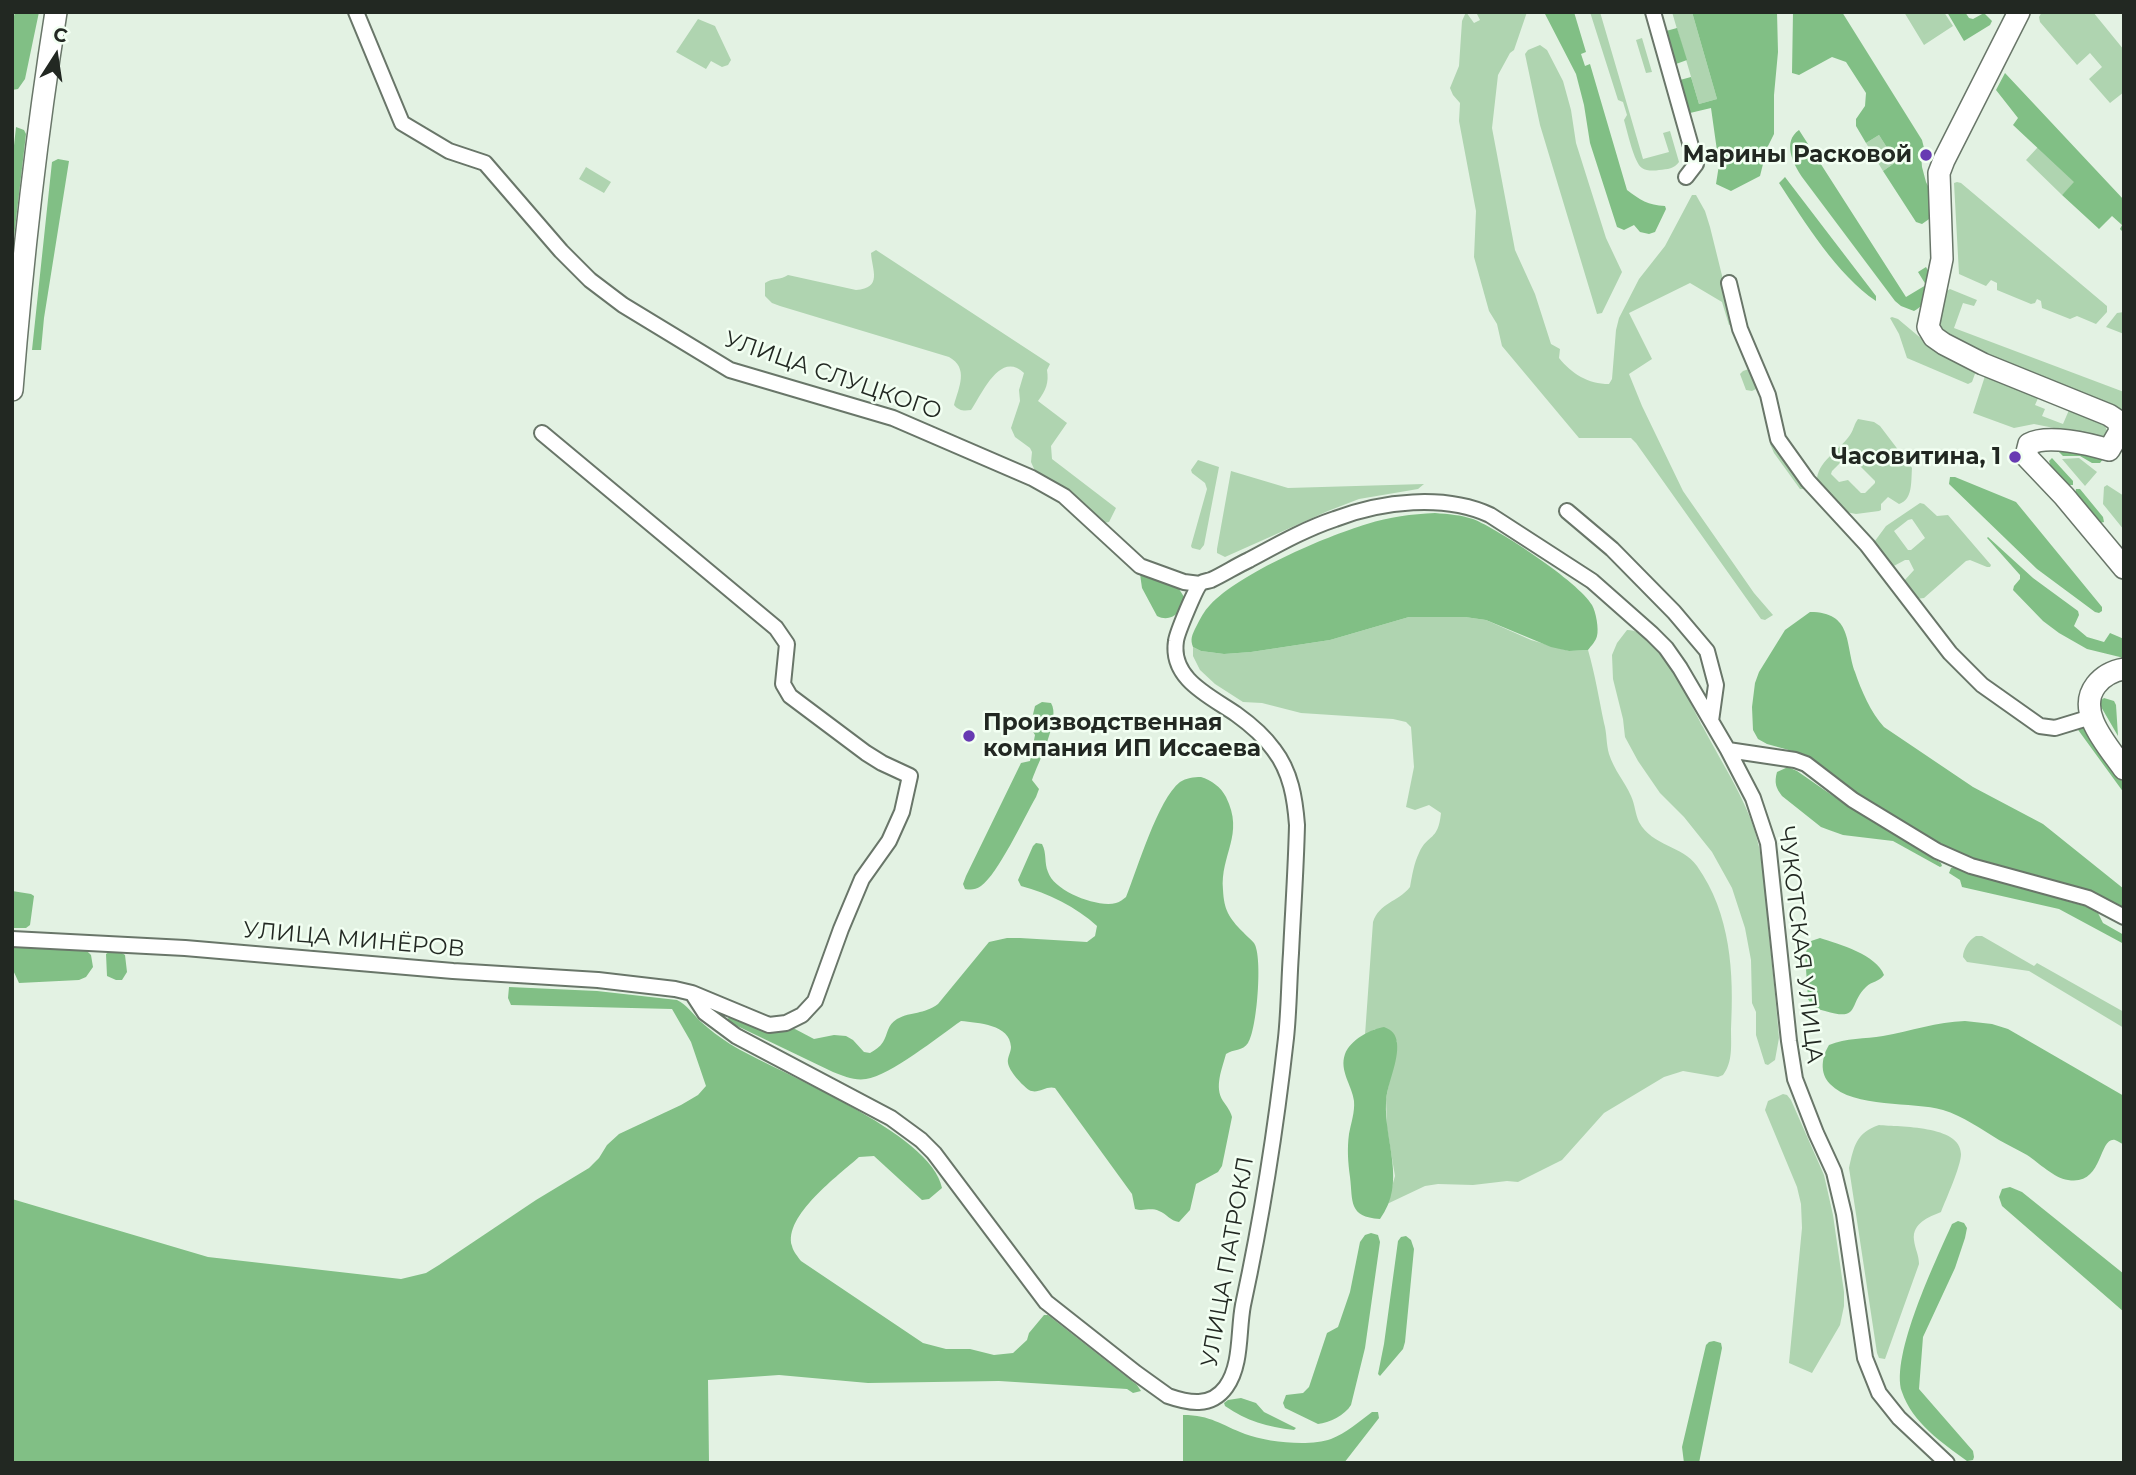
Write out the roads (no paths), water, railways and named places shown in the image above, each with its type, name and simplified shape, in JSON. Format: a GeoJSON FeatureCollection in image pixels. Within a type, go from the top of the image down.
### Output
{"type":"FeatureCollection","features":[{"type":"Feature","properties":{"kind":"street"},"geometry":{"type":"LineString","coordinates":[[12,390],[36,150],[56,12]]}},
{"type":"Feature","properties":{"kind":"street","name":"УЛИЦА СЛУЦКОГО"},"geometry":{"type":"LineString","coordinates":[[356,12],[402,123],[449,151],[485,163],[580,270],[635,313],[730,370],[893,418],[1032,478],[1064,496],[1140,566],[1184,582],[1200,584]]}},
{"type":"Feature","properties":{"kind":"street"},"geometry":{"type":"LineString","coordinates":[[1653,12],[1696,164],[1686,177]]}},
{"type":"Feature","properties":{"kind":"street"},"geometry":{"type":"LineString","coordinates":[[2019,12],[1939,173],[1942,259],[1927,321],[1930,332],[1944,344],[1983,364],[2118,421],[2120,431],[2109,450],[2074,442],[2035,441],[2027,446],[2026,456],[2064,496],[2124,568]]}},
{"type":"Feature","properties":{"kind":"street"},"geometry":{"type":"LineString","coordinates":[[1728,284],[1740,330],[1768,396],[1778,439],[1808,481],[1867,545],[1950,653],[1982,685],[2040,726],[2055,728],[2091,717]]}},
{"type":"Feature","properties":{"kind":"street","name":"УЛИЦА МИНЁРОВ"},"geometry":{"type":"LineString","coordinates":[[12,939],[185,948],[453,971],[598,980],[692,993],[769,1024],[786,1023],[802,1014],[815,1001],[862,879],[889,841],[902,812],[910,776],[882,763],[790,696],[783,684],[787,644],[776,628],[542,433]]}},
{"type":"Feature","properties":{"kind":"street","name":"ЧУКОТСКАЯ УЛИЦА"},"geometry":{"type":"LineString","coordinates":[[1200,584],[1310,530],[1361,510],[1394,505],[1459,504],[1490,515],[1592,581],[1666,648],[1728,750],[1753,798],[1768,843],[1795,1079],[1834,1171],[1844,1214],[1865,1358],[1879,1393],[1886,1402],[1899,1418],[1947,1463]]}},
{"type":"Feature","properties":{"kind":"street"},"geometry":{"type":"LineString","coordinates":[[1567,511],[1612,550],[1674,612],[1702,645],[1709,657],[1716,685],[1711,722]]}},
{"type":"Feature","properties":{"kind":"street","name":"УЛИЦА ПАТРОКЛ"},"geometry":{"type":"LineString","coordinates":[[692,993],[705,1013],[736,1036],[891,1118],[921,1140],[955,1179],[1046,1303],[1136,1373],[1168,1396],[1188,1402],[1207,1401],[1218,1396],[1226,1387],[1236,1361],[1241,1314],[1250,1279],[1275,1131],[1286,1034],[1297,825],[1291,785],[1275,751],[1257,731],[1205,695],[1186,678],[1176,659],[1176,641],[1181,624],[1200,584]]}},
{"type":"Feature","properties":{"kind":"street"},"geometry":{"type":"LineString","coordinates":[[2124,669],[2109,673],[2089,697],[2091,717],[2124,769]]}},
{"type":"Feature","properties":{"kind":"street"},"geometry":{"type":"LineString","coordinates":[[1728,750],[1806,764],[1853,800],[1937,851],[1971,866],[2088,898],[2124,917]]}},
{"type":"Feature","properties":{"kind":"place","name":"Марины Расковой"},"geometry":{"type":"Point","coordinates":[1926,155]}},
{"type":"Feature","properties":{"kind":"place","name":"Часовитина, 1"},"geometry":{"type":"Point","coordinates":[2015,457]}},
{"type":"Feature","properties":{"kind":"place","name":"Производственная компания ИП Иссаева"},"geometry":{"type":"Point","coordinates":[969,736]}}]}
